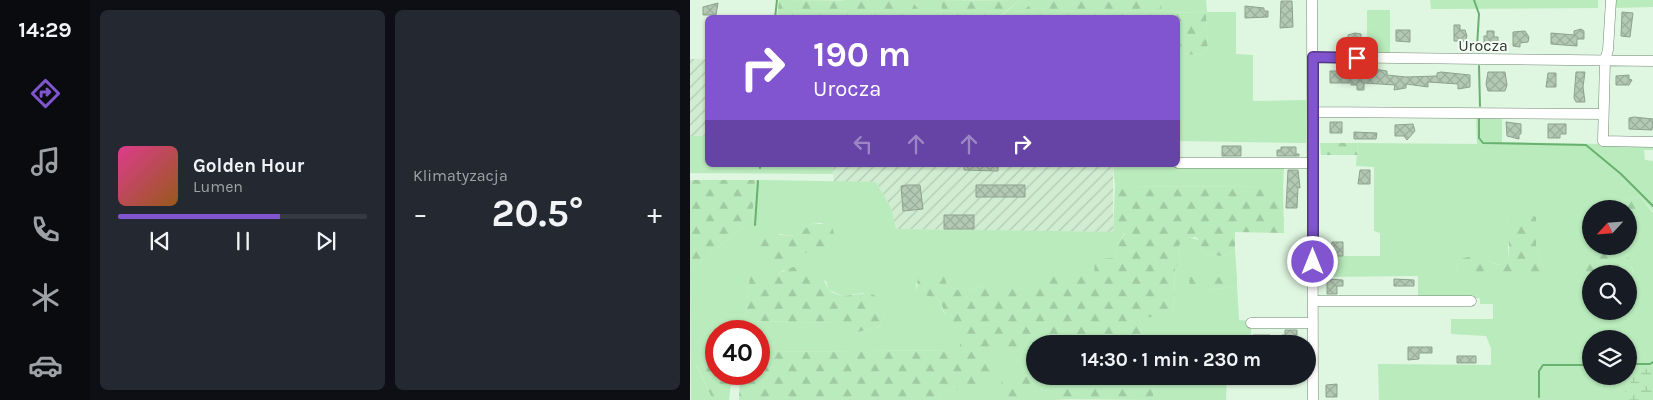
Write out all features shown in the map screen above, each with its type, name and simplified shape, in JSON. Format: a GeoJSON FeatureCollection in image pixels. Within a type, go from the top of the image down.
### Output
{"type":"FeatureCollection","features":[{"type":"Feature","properties":{"kind":"street"},"geometry":{"type":"LineString","coordinates":[[1312,0],[1313,400]]}},
{"type":"Feature","properties":{"kind":"street"},"geometry":{"type":"LineString","coordinates":[[1611,0],[1608,50],[1605,60],[1603,141],[1653,142]]}},
{"type":"Feature","properties":{"kind":"street","name":"Urocza"},"geometry":{"type":"LineString","coordinates":[[1313,57],[1653,60]]}},
{"type":"Feature","properties":{"kind":"street"},"geometry":{"type":"LineString","coordinates":[[1313,112],[1603,114]]}},
{"type":"Feature","properties":{"kind":"street"},"geometry":{"type":"LineString","coordinates":[[1180,163],[1313,163]]}},
{"type":"Feature","properties":{"kind":"street"},"geometry":{"type":"LineString","coordinates":[[1313,301],[1471,301]]}},
{"type":"Feature","properties":{"kind":"street"},"geometry":{"type":"LineString","coordinates":[[1251,323],[1313,323]]}},
{"type":"Feature","properties":{"kind":"shaded area"},"geometry":{"type":"Polygon","coordinates":[[[690,59],[705,59],[705,136],[690,136],[690,59]]]}},
{"type":"Feature","properties":{"kind":"shaded area"},"geometry":{"type":"Polygon","coordinates":[[[832,167],[1113,167],[1113,232],[896,229],[891,208],[876,182],[834,182],[832,167]]]}},
{"type":"Feature","properties":{"kind":"green space"},"geometry":{"type":"Polygon","coordinates":[[[779,0],[912,1],[919,10],[920,15],[777,15],[779,0]]]}},
{"type":"Feature","properties":{"kind":"green space"},"geometry":{"type":"Polygon","coordinates":[[[843,0],[997,0],[942,1],[941,15],[919,15],[916,5],[844,2],[843,0]]]}},
{"type":"Feature","properties":{"kind":"green space"},"geometry":{"type":"Polygon","coordinates":[[[1020,0],[1036,0],[1017,15],[1002,15],[1020,0]]]}},
{"type":"Feature","properties":{"kind":"green space"},"geometry":{"type":"Polygon","coordinates":[[[1020,0],[1001,15],[941,15],[942,1],[1020,0]]]}},
{"type":"Feature","properties":{"kind":"green space"},"geometry":{"type":"Polygon","coordinates":[[[1036,0],[1161,0],[1162,13],[1206,12],[1208,54],[1180,55],[1180,15],[1017,15],[1036,0]]]}},
{"type":"Feature","properties":{"kind":"green space"},"geometry":{"type":"Polygon","coordinates":[[[1161,0],[1206,0],[1207,12],[1236,12],[1236,54],[1253,55],[1253,101],[1306,100],[1306,143],[1180,141],[1180,55],[1208,54],[1206,12],[1162,13],[1161,0]]]}},
{"type":"Feature","properties":{"kind":"green space"},"geometry":{"type":"Polygon","coordinates":[[[1430,0],[1598,0],[1598,8],[1431,9],[1430,0]]]}},
{"type":"Feature","properties":{"kind":"green space"},"geometry":{"type":"Polygon","coordinates":[[[1614,0],[1653,0],[1653,7],[1614,8],[1614,0]]]}},
{"type":"Feature","properties":{"kind":"green space"},"geometry":{"type":"Polygon","coordinates":[[[1367,10],[1390,10],[1390,54],[1367,54],[1367,10]]]}},
{"type":"Feature","properties":{"kind":"green space"},"geometry":{"type":"Polygon","coordinates":[[[1476,116],[1502,116],[1502,142],[1653,145],[1653,150],[1644,150],[1645,160],[1653,161],[1653,211],[1640,196],[1628,200],[1582,200],[1582,255],[1626,255],[1637,255],[1638,255],[1638,213],[1653,213],[1653,400],[1379,400],[1378,364],[1491,365],[1491,348],[1486,336],[1451,334],[1451,319],[1493,319],[1493,304],[1480,304],[1480,298],[1418,298],[1418,276],[1320,277],[1320,256],[1380,256],[1380,233],[1374,231],[1374,167],[1356,166],[1358,143],[1477,144],[1476,116]],[[1536,228],[1508,240],[1508,260],[1500,265],[1483,260],[1458,261],[1457,276],[1545,271],[1536,249],[1536,228]]]}},
{"type":"Feature","properties":{"kind":"green space"},"geometry":{"type":"Polygon","coordinates":[[[690,136],[705,136],[705,167],[832,167],[833,174],[690,173],[690,136]]]}},
{"type":"Feature","properties":{"kind":"green space"},"geometry":{"type":"Polygon","coordinates":[[[1320,143],[1358,143],[1357,155],[1321,155],[1320,143]]]}},
{"type":"Feature","properties":{"kind":"green space"},"geometry":{"type":"Polygon","coordinates":[[[1284,166],[1283,187],[1115,186],[1113,167],[1284,166]]]}},
{"type":"Feature","properties":{"kind":"green space"},"geometry":{"type":"Polygon","coordinates":[[[690,180],[755,180],[752,220],[690,270],[690,180]]]}},
{"type":"Feature","properties":{"kind":"green space"},"geometry":{"type":"Polygon","coordinates":[[[755,180],[876,182],[891,208],[896,229],[1125,232],[1119,242],[1115,258],[1095,276],[1043,276],[1043,286],[983,286],[969,290],[957,290],[947,285],[916,283],[917,291],[940,300],[944,313],[960,335],[961,350],[770,352],[770,322],[840,323],[853,333],[879,327],[884,314],[863,293],[843,296],[829,290],[826,281],[784,270],[777,274],[750,274],[745,320],[705,320],[705,365],[696,365],[713,400],[691,400],[690,270],[752,220],[755,180]],[[812,223],[796,236],[779,234],[764,261],[829,247],[822,223],[812,223]]]}},
{"type":"Feature","properties":{"kind":"green space"},"geometry":{"type":"Polygon","coordinates":[[[1115,186],[1283,187],[1284,233],[1235,232],[1235,251],[1222,256],[1203,254],[1199,240],[1196,237],[1188,238],[1179,245],[1180,261],[1175,268],[1173,317],[1145,317],[1145,335],[1026,335],[1026,351],[996,351],[993,369],[988,377],[976,385],[941,391],[940,400],[739,400],[740,385],[770,385],[770,352],[960,350],[960,335],[946,317],[940,300],[917,292],[918,275],[944,276],[947,285],[957,290],[969,290],[983,286],[1043,286],[1042,276],[1094,276],[1095,259],[1115,258],[1119,242],[1125,233],[1113,232],[1115,186]]]}},
{"type":"Feature","properties":{"kind":"green space"},"geometry":{"type":"Polygon","coordinates":[[[1640,196],[1653,213],[1638,213],[1638,200],[1628,200],[1640,196]]]}},
{"type":"Feature","properties":{"kind":"green space"},"geometry":{"type":"Polygon","coordinates":[[[1519,215],[1536,217],[1536,249],[1545,271],[1545,276],[1457,276],[1458,261],[1463,258],[1479,258],[1500,265],[1508,260],[1507,224],[1519,215]]]}},
{"type":"Feature","properties":{"kind":"green space"},"geometry":{"type":"Polygon","coordinates":[[[812,223],[829,225],[833,229],[835,241],[829,247],[779,260],[764,261],[757,245],[768,234],[796,236],[812,223]]]}},
{"type":"Feature","properties":{"kind":"green space"},"geometry":{"type":"Polygon","coordinates":[[[1188,237],[1199,240],[1203,254],[1222,256],[1235,251],[1237,277],[1190,277],[1190,286],[1208,290],[1237,286],[1239,320],[1251,321],[1251,335],[1145,335],[1145,317],[1173,316],[1175,268],[1180,261],[1179,245],[1188,237]]]}},
{"type":"Feature","properties":{"kind":"green space"},"geometry":{"type":"Polygon","coordinates":[[[1588,255],[1626,255],[1631,265],[1583,265],[1588,255]]]}},
{"type":"Feature","properties":{"kind":"green space"},"geometry":{"type":"Polygon","coordinates":[[[808,266],[811,271],[821,275],[829,290],[833,293],[843,296],[870,293],[881,299],[884,314],[879,327],[853,333],[840,329],[840,323],[745,320],[750,274],[777,274],[793,267],[808,266]]]}},
{"type":"Feature","properties":{"kind":"green space"},"geometry":{"type":"Polygon","coordinates":[[[1189,277],[1237,277],[1237,286],[1208,290],[1190,287],[1189,277]]]}},
{"type":"Feature","properties":{"kind":"green space"},"geometry":{"type":"Polygon","coordinates":[[[995,351],[1026,351],[1026,385],[1030,385],[1033,398],[1033,385],[1052,385],[1051,399],[1072,400],[940,400],[941,391],[962,389],[978,383],[989,371],[995,351]]]}},
{"type":"Feature","properties":{"kind":"green space"},"geometry":{"type":"Polygon","coordinates":[[[696,364],[705,364],[705,383],[696,364]]]}},
{"type":"Feature","properties":{"kind":"green space"},"geometry":{"type":"Polygon","coordinates":[[[1650,367],[1653,374],[1653,400],[1625,400],[1624,394],[1629,385],[1637,385],[1637,372],[1650,367]]]}},
{"type":"Feature","properties":{"kind":"green space"},"geometry":{"type":"Polygon","coordinates":[[[1002,375],[1026,375],[1026,385],[1034,385],[1033,398],[1001,398],[1002,375]]]}},
{"type":"Feature","properties":{"kind":"green space"},"geometry":{"type":"Polygon","coordinates":[[[706,385],[731,385],[729,400],[713,400],[706,385]]]}},
{"type":"Feature","properties":{"kind":"green space"},"geometry":{"type":"Polygon","coordinates":[[[1051,385],[1153,385],[1154,387],[1153,400],[1051,399],[1051,385]]]}},
{"type":"Feature","properties":{"kind":"green space"},"geometry":{"type":"Polygon","coordinates":[[[1153,385],[1227,385],[1226,400],[1153,400],[1153,385]]]}},
{"type":"Feature","properties":{"kind":"building"},"geometry":{"type":"Polygon","coordinates":[[[1281,1],[1292,1],[1293,27],[1280,28],[1281,1]]]}},
{"type":"Feature","properties":{"kind":"building"},"geometry":{"type":"Polygon","coordinates":[[[718,3],[716,15],[703,15],[703,7],[718,3]]]}},
{"type":"Feature","properties":{"kind":"building"},"geometry":{"type":"Polygon","coordinates":[[[1245,6],[1264,8],[1264,11],[1268,11],[1268,17],[1245,18],[1245,6]]]}},
{"type":"Feature","properties":{"kind":"building"},"geometry":{"type":"Polygon","coordinates":[[[1622,12],[1633,13],[1630,37],[1621,36],[1622,12]]]}},
{"type":"Feature","properties":{"kind":"building"},"geometry":{"type":"Polygon","coordinates":[[[1454,25],[1460,25],[1460,30],[1465,30],[1467,36],[1465,41],[1454,41],[1454,25]]]}},
{"type":"Feature","properties":{"kind":"building"},"geometry":{"type":"Polygon","coordinates":[[[1581,29],[1584,31],[1584,39],[1577,39],[1577,46],[1551,44],[1551,33],[1574,35],[1574,31],[1581,29]]]}},
{"type":"Feature","properties":{"kind":"building"},"geometry":{"type":"Polygon","coordinates":[[[1396,30],[1410,30],[1410,42],[1396,41],[1396,30]]]}},
{"type":"Feature","properties":{"kind":"building"},"geometry":{"type":"Polygon","coordinates":[[[1487,31],[1494,31],[1494,37],[1498,37],[1498,45],[1484,43],[1484,36],[1487,36],[1487,31]]]}},
{"type":"Feature","properties":{"kind":"building"},"geometry":{"type":"Polygon","coordinates":[[[1525,31],[1529,37],[1528,42],[1520,43],[1520,47],[1513,46],[1513,32],[1525,31]]]}},
{"type":"Feature","properties":{"kind":"building"},"geometry":{"type":"Polygon","coordinates":[[[1361,34],[1361,45],[1348,44],[1348,35],[1361,34]]]}},
{"type":"Feature","properties":{"kind":"building"},"geometry":{"type":"Polygon","coordinates":[[[1374,69],[1387,71],[1387,75],[1406,77],[1437,76],[1437,73],[1441,72],[1470,75],[1470,87],[1458,89],[1458,84],[1428,82],[1428,87],[1406,84],[1406,88],[1394,90],[1395,85],[1364,83],[1364,90],[1357,90],[1357,85],[1351,85],[1351,83],[1330,83],[1330,71],[1355,71],[1355,77],[1373,77],[1374,69]]]}},
{"type":"Feature","properties":{"kind":"building"},"geometry":{"type":"Polygon","coordinates":[[[1488,72],[1505,72],[1507,85],[1505,91],[1488,91],[1486,84],[1488,72]]]}},
{"type":"Feature","properties":{"kind":"building"},"geometry":{"type":"Polygon","coordinates":[[[1576,72],[1585,72],[1583,87],[1585,102],[1576,102],[1574,98],[1576,72]]]}},
{"type":"Feature","properties":{"kind":"building"},"geometry":{"type":"Polygon","coordinates":[[[1548,73],[1556,73],[1556,87],[1546,87],[1548,73]]]}},
{"type":"Feature","properties":{"kind":"building"},"geometry":{"type":"Polygon","coordinates":[[[1629,75],[1629,79],[1632,80],[1629,85],[1616,85],[1616,76],[1629,75]]]}},
{"type":"Feature","properties":{"kind":"building"},"geometry":{"type":"Polygon","coordinates":[[[1629,118],[1653,119],[1652,130],[1629,129],[1629,118]]]}},
{"type":"Feature","properties":{"kind":"building"},"geometry":{"type":"Polygon","coordinates":[[[1330,122],[1342,122],[1342,133],[1330,133],[1330,122]]]}},
{"type":"Feature","properties":{"kind":"building"},"geometry":{"type":"Polygon","coordinates":[[[1506,122],[1521,124],[1519,139],[1507,136],[1506,122]]]}},
{"type":"Feature","properties":{"kind":"building"},"geometry":{"type":"Polygon","coordinates":[[[1413,124],[1415,131],[1407,140],[1404,136],[1395,136],[1395,125],[1413,124]]]}},
{"type":"Feature","properties":{"kind":"building"},"geometry":{"type":"Polygon","coordinates":[[[1548,124],[1566,124],[1566,134],[1560,134],[1560,138],[1548,138],[1548,124]]]}},
{"type":"Feature","properties":{"kind":"building"},"geometry":{"type":"Polygon","coordinates":[[[1354,132],[1377,133],[1376,139],[1354,139],[1354,132]]]}},
{"type":"Feature","properties":{"kind":"building"},"geometry":{"type":"Polygon","coordinates":[[[1222,146],[1241,146],[1241,156],[1222,156],[1222,146]]]}},
{"type":"Feature","properties":{"kind":"building"},"geometry":{"type":"Polygon","coordinates":[[[1281,147],[1296,147],[1296,154],[1299,154],[1299,156],[1277,156],[1277,150],[1281,150],[1281,147]]]}},
{"type":"Feature","properties":{"kind":"building"},"geometry":{"type":"Polygon","coordinates":[[[964,167],[998,167],[998,171],[964,170],[964,167]]]}},
{"type":"Feature","properties":{"kind":"building"},"geometry":{"type":"Polygon","coordinates":[[[1288,170],[1298,170],[1300,188],[1298,187],[1297,208],[1286,208],[1288,170]]]}},
{"type":"Feature","properties":{"kind":"building"},"geometry":{"type":"Polygon","coordinates":[[[1360,170],[1370,170],[1370,184],[1358,184],[1360,170]]]}},
{"type":"Feature","properties":{"kind":"building"},"geometry":{"type":"Polygon","coordinates":[[[920,185],[923,209],[903,211],[901,186],[920,185]]]}},
{"type":"Feature","properties":{"kind":"building"},"geometry":{"type":"Polygon","coordinates":[[[976,185],[1025,185],[1025,197],[976,197],[976,185]]]}},
{"type":"Feature","properties":{"kind":"building"},"geometry":{"type":"Polygon","coordinates":[[[944,215],[974,215],[974,229],[944,229],[944,215]]]}},
{"type":"Feature","properties":{"kind":"building"},"geometry":{"type":"Polygon","coordinates":[[[1332,242],[1343,242],[1343,256],[1333,256],[1333,253],[1330,253],[1332,242]]]}},
{"type":"Feature","properties":{"kind":"building"},"geometry":{"type":"Polygon","coordinates":[[[1327,279],[1343,280],[1343,286],[1337,286],[1337,294],[1327,294],[1327,279]]]}},
{"type":"Feature","properties":{"kind":"building"},"geometry":{"type":"Polygon","coordinates":[[[1394,279],[1414,280],[1414,286],[1394,286],[1394,279]]]}},
{"type":"Feature","properties":{"kind":"building"},"geometry":{"type":"Polygon","coordinates":[[[1285,330],[1297,330],[1297,335],[1285,335],[1285,330]]]}},
{"type":"Feature","properties":{"kind":"building"},"geometry":{"type":"Polygon","coordinates":[[[1408,347],[1432,347],[1432,353],[1419,353],[1419,359],[1408,360],[1408,347]]]}},
{"type":"Feature","properties":{"kind":"building"},"geometry":{"type":"Polygon","coordinates":[[[1457,356],[1476,356],[1476,363],[1457,363],[1457,356]]]}},
{"type":"Feature","properties":{"kind":"building"},"geometry":{"type":"Polygon","coordinates":[[[1337,384],[1337,397],[1326,397],[1326,385],[1337,384]]]}},
{"type":"Feature","properties":{"kind":"waterway"},"geometry":{"type":"LineString","coordinates":[[775,15],[777,0]]}},
{"type":"Feature","properties":{"kind":"waterway"},"geometry":{"type":"LineString","coordinates":[[1474,0],[1479,14],[1477,47]]}},
{"type":"Feature","properties":{"kind":"waterway"},"geometry":{"type":"LineString","coordinates":[[1479,66],[1480,106]]}},
{"type":"Feature","properties":{"kind":"waterway"},"geometry":{"type":"LineString","coordinates":[[1479,117],[1479,138],[1483,143],[1586,145],[1621,174],[1653,206]]}},
{"type":"Feature","properties":{"kind":"waterway"},"geometry":{"type":"LineString","coordinates":[[755,225],[758,181]]}},
{"type":"Feature","properties":{"kind":"waterway"},"geometry":{"type":"LineString","coordinates":[[1637,364],[1650,364],[1653,362]]}},
{"type":"Feature","properties":{"kind":"waterway"},"geometry":{"type":"LineString","coordinates":[[1539,397],[1539,371],[1543,365],[1582,365]]}},
{"type":"Feature","properties":{"kind":"route"},"geometry":{"type":"LineString","coordinates":[[1313,262],[1313,57],[1357,58]]}}]}
